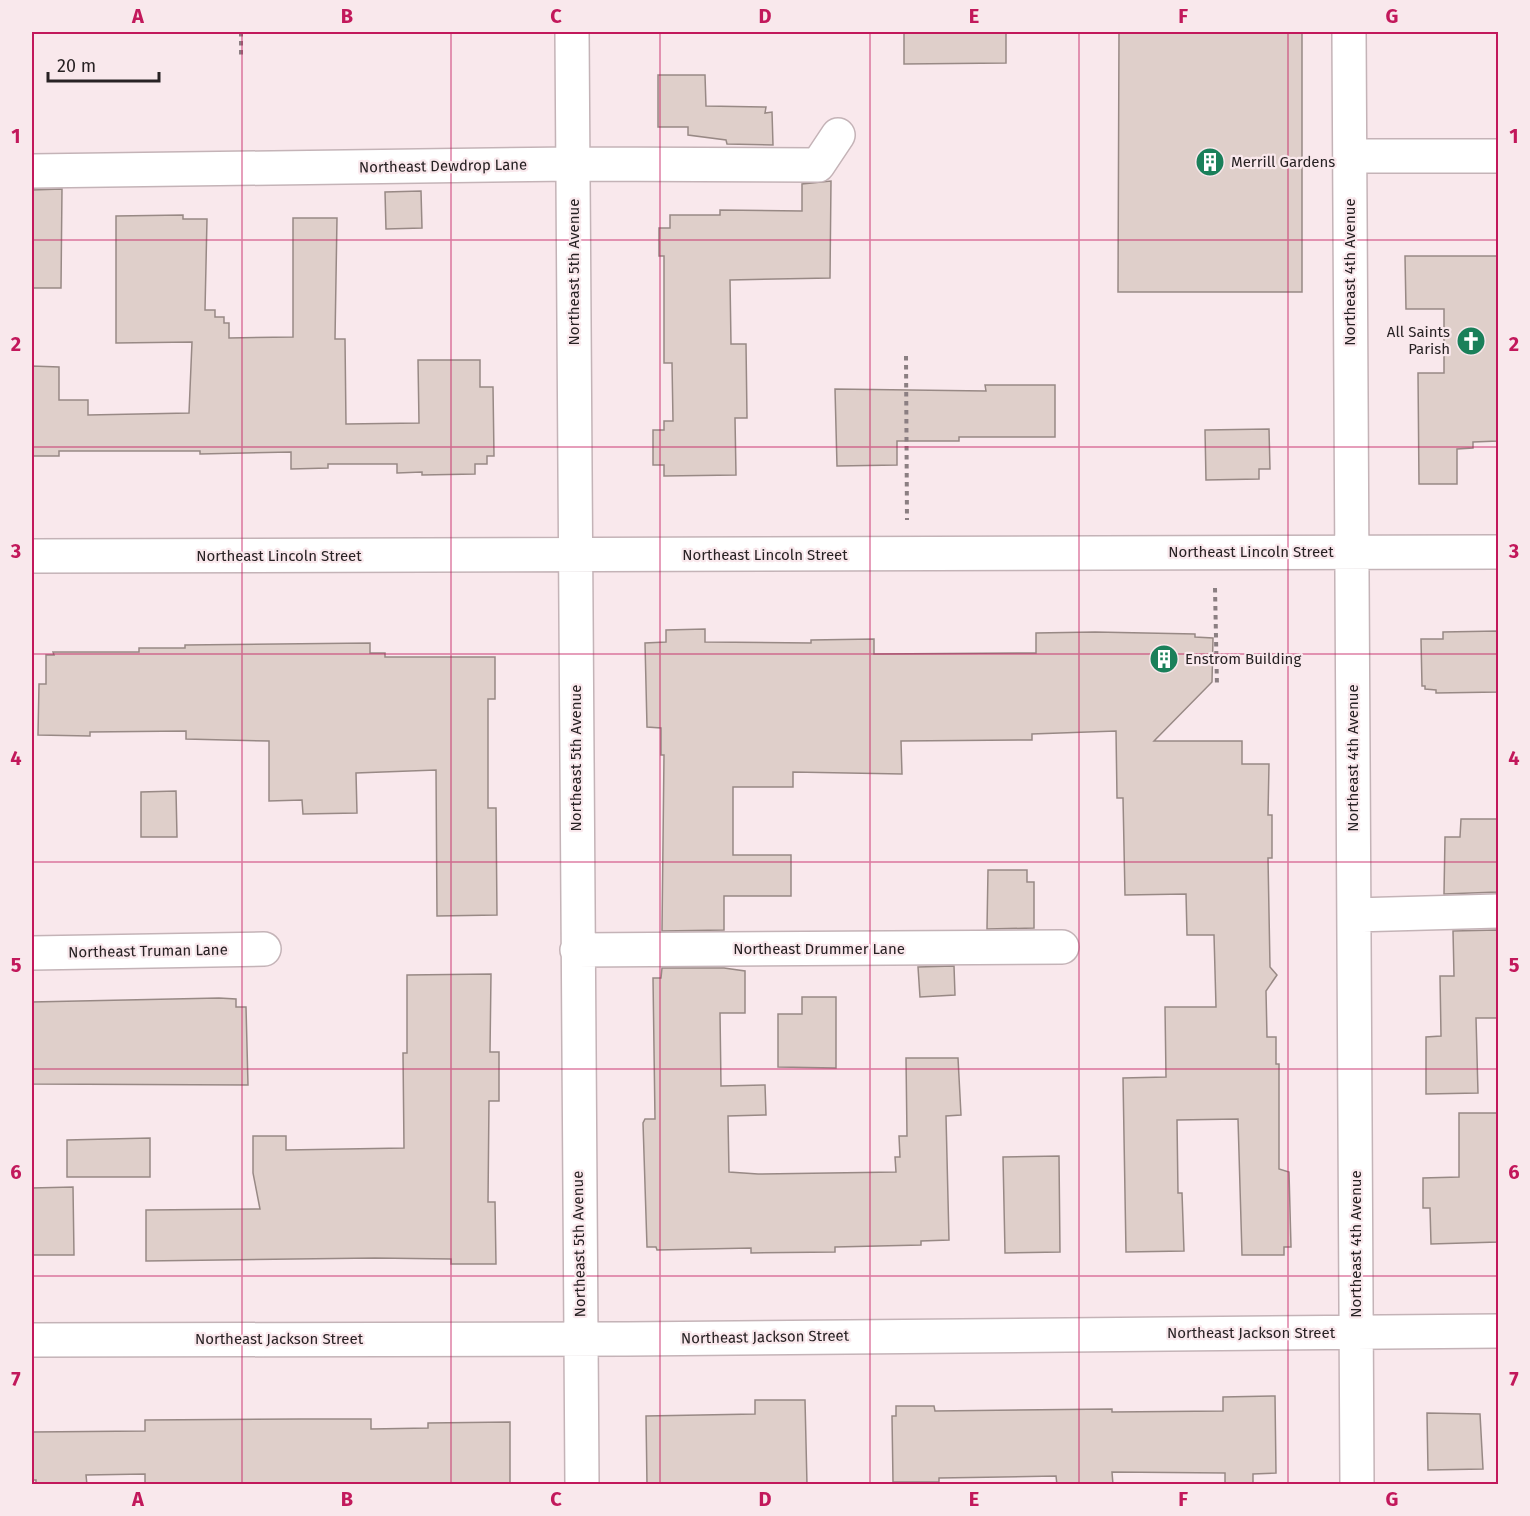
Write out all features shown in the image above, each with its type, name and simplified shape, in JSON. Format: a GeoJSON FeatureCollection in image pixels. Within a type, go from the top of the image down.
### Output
{"type":"FeatureCollection","features":[{"type":"Feature","properties":{"kind":"street","name":"Northeast 5th Avenue"},"geometry":{"type":"LineString","coordinates":[[572,32],[582,1485]]}},
{"type":"Feature","properties":{"kind":"street","name":"Northeast 4th Avenue"},"geometry":{"type":"LineString","coordinates":[[1348,32],[1358,1485]]}},
{"type":"Feature","properties":{"kind":"street","name":"Northeast Dewdrop Lane"},"geometry":{"type":"LineString","coordinates":[[32,171],[573,164],[818,165],[838,135]]}},
{"type":"Feature","properties":{"kind":"street"},"geometry":{"type":"LineString","coordinates":[[1350,156],[1498,156]]}},
{"type":"Feature","properties":{"kind":"street","name":"Northeast Lincoln Street"},"geometry":{"type":"LineString","coordinates":[[32,556],[1498,552]]}},
{"type":"Feature","properties":{"kind":"street"},"geometry":{"type":"LineString","coordinates":[[1354,915],[1498,911]]}},
{"type":"Feature","properties":{"kind":"street","name":"Northeast Drummer Lane"},"geometry":{"type":"LineString","coordinates":[[577,950],[1062,947]]}},
{"type":"Feature","properties":{"kind":"street","name":"Northeast Truman Lane"},"geometry":{"type":"LineString","coordinates":[[32,953],[264,949]]}},
{"type":"Feature","properties":{"kind":"street","name":"Northeast Jackson Street"},"geometry":{"type":"LineString","coordinates":[[32,1340],[1498,1332]]}},
{"type":"Feature","properties":{"kind":"path"},"geometry":{"type":"LineString","coordinates":[[241,32],[241,58]]}},
{"type":"Feature","properties":{"kind":"path"},"geometry":{"type":"LineString","coordinates":[[906,356],[908,554]]}},
{"type":"Feature","properties":{"kind":"path"},"geometry":{"type":"LineString","coordinates":[[1215,552],[1217,686]]}},
{"type":"Feature","properties":{"kind":"building"},"geometry":{"type":"Polygon","coordinates":[[[904,32],[1006,32],[1006,63],[904,64],[904,32]]]}},
{"type":"Feature","properties":{"kind":"building","name":"Merrill Gardens"},"geometry":{"type":"Polygon","coordinates":[[[1119,32],[1302,32],[1302,292],[1118,292],[1119,32]]]}},
{"type":"Feature","properties":{"kind":"building"},"geometry":{"type":"Polygon","coordinates":[[[658,75],[705,75],[706,106],[766,107],[765,113],[772,112],[773,145],[727,144],[726,140],[688,135],[688,127],[658,127],[658,75]]]}},
{"type":"Feature","properties":{"kind":"building"},"geometry":{"type":"Polygon","coordinates":[[[831,181],[830,278],[730,280],[731,344],[746,344],[747,418],[735,418],[736,475],[664,476],[664,465],[653,465],[653,430],[664,430],[664,421],[673,421],[672,363],[664,363],[664,256],[659,256],[659,228],[670,228],[670,215],[720,215],[720,210],[802,211],[802,184],[831,181]]]}},
{"type":"Feature","properties":{"kind":"building"},"geometry":{"type":"Polygon","coordinates":[[[62,189],[61,288],[32,288],[32,190],[62,189]]]}},
{"type":"Feature","properties":{"kind":"building"},"geometry":{"type":"Polygon","coordinates":[[[421,191],[422,228],[386,229],[385,192],[421,191]]]}},
{"type":"Feature","properties":{"kind":"building"},"geometry":{"type":"Polygon","coordinates":[[[183,215],[183,219],[207,219],[205,310],[215,310],[215,317],[224,317],[224,323],[229,323],[229,338],[293,337],[293,218],[337,218],[335,339],[345,339],[346,424],[419,423],[418,360],[480,360],[480,387],[493,387],[494,456],[487,456],[487,464],[475,464],[475,474],[422,475],[422,472],[397,473],[397,464],[328,464],[328,468],[291,469],[291,452],[200,454],[200,451],[59,451],[59,456],[32,456],[32,366],[59,367],[59,400],[88,400],[88,415],[189,413],[192,342],[116,343],[116,216],[183,215]]]}},
{"type":"Feature","properties":{"kind":"building","name":"All Saints Parish"},"geometry":{"type":"Polygon","coordinates":[[[1405,256],[1498,256],[1498,441],[1473,442],[1473,448],[1457,449],[1457,484],[1419,484],[1418,373],[1444,373],[1444,309],[1406,309],[1405,256]]]}},
{"type":"Feature","properties":{"kind":"building"},"geometry":{"type":"Polygon","coordinates":[[[985,385],[1055,385],[1055,437],[959,437],[959,441],[897,441],[897,465],[837,466],[835,389],[986,391],[985,385]]]}},
{"type":"Feature","properties":{"kind":"building"},"geometry":{"type":"Polygon","coordinates":[[[1269,429],[1270,469],[1259,469],[1259,479],[1206,480],[1205,430],[1269,429]]]}},
{"type":"Feature","properties":{"kind":"building"},"geometry":{"type":"Polygon","coordinates":[[[705,629],[705,642],[811,643],[811,640],[874,639],[874,654],[1036,653],[1036,633],[1195,634],[1195,637],[1213,638],[1212,682],[1154,741],[1242,741],[1242,764],[1269,764],[1268,815],[1272,815],[1272,858],[1268,858],[1270,967],[1277,975],[1266,991],[1267,1037],[1276,1037],[1276,1064],[1279,1064],[1279,1169],[1289,1172],[1291,1247],[1284,1247],[1284,1255],[1242,1255],[1238,1119],[1177,1120],[1178,1193],[1182,1193],[1184,1251],[1126,1252],[1123,1078],[1166,1077],[1165,1007],[1216,1007],[1214,935],[1187,935],[1186,894],[1125,895],[1123,798],[1117,798],[1116,731],[1032,734],[1032,740],[901,741],[902,774],[793,772],[793,787],[733,787],[733,855],[791,855],[791,896],[724,896],[724,930],[662,931],[664,755],[661,755],[661,728],[647,727],[645,643],[666,642],[666,630],[705,629]]]}},
{"type":"Feature","properties":{"kind":"building"},"geometry":{"type":"Polygon","coordinates":[[[1498,631],[1498,692],[1436,693],[1436,690],[1425,689],[1425,686],[1422,686],[1421,639],[1443,639],[1443,632],[1498,631]]]}},
{"type":"Feature","properties":{"kind":"building"},"geometry":{"type":"Polygon","coordinates":[[[370,643],[370,653],[385,653],[385,657],[495,657],[495,699],[488,699],[488,808],[496,808],[497,915],[437,916],[436,770],[356,773],[357,813],[303,814],[302,800],[269,801],[269,741],[186,739],[186,731],[90,732],[90,736],[38,735],[39,684],[46,684],[46,655],[54,655],[53,652],[139,652],[139,648],[185,648],[185,645],[370,643]]]}},
{"type":"Feature","properties":{"kind":"building"},"geometry":{"type":"Polygon","coordinates":[[[176,791],[177,837],[141,837],[141,792],[176,791]]]}},
{"type":"Feature","properties":{"kind":"building"},"geometry":{"type":"Polygon","coordinates":[[[1461,819],[1498,819],[1498,892],[1444,894],[1445,837],[1460,837],[1461,819]]]}},
{"type":"Feature","properties":{"kind":"building"},"geometry":{"type":"Polygon","coordinates":[[[988,870],[1027,870],[1027,882],[1034,882],[1034,928],[987,929],[988,870]]]}},
{"type":"Feature","properties":{"kind":"building"},"geometry":{"type":"Polygon","coordinates":[[[1498,930],[1498,1018],[1476,1018],[1478,1093],[1426,1094],[1426,1037],[1441,1036],[1440,976],[1454,976],[1453,931],[1498,930]]]}},
{"type":"Feature","properties":{"kind":"building"},"geometry":{"type":"Polygon","coordinates":[[[954,966],[955,995],[920,997],[918,967],[954,966]]]}},
{"type":"Feature","properties":{"kind":"building"},"geometry":{"type":"Polygon","coordinates":[[[662,968],[724,968],[745,971],[745,1013],[720,1013],[721,1086],[765,1085],[766,1115],[728,1116],[729,1172],[758,1174],[896,1172],[895,1157],[900,1157],[899,1136],[907,1136],[906,1058],[958,1058],[961,1115],[946,1116],[949,1240],[921,1241],[921,1245],[835,1247],[835,1252],[751,1253],[751,1248],[657,1250],[656,1247],[647,1247],[643,1123],[645,1119],[655,1119],[653,978],[661,978],[662,968]]]}},
{"type":"Feature","properties":{"kind":"building"},"geometry":{"type":"Polygon","coordinates":[[[491,974],[490,1052],[499,1052],[499,1101],[489,1101],[488,1202],[495,1202],[496,1264],[451,1264],[451,1259],[375,1258],[146,1261],[146,1210],[260,1209],[253,1173],[253,1136],[286,1136],[286,1150],[404,1148],[403,1053],[407,1053],[407,975],[491,974]]]}},
{"type":"Feature","properties":{"kind":"building"},"geometry":{"type":"Polygon","coordinates":[[[802,997],[836,997],[836,1068],[778,1067],[778,1014],[802,1014],[802,997]]]}},
{"type":"Feature","properties":{"kind":"building"},"geometry":{"type":"Polygon","coordinates":[[[236,999],[236,1007],[246,1007],[248,1085],[32,1084],[32,1002],[236,999]]]}},
{"type":"Feature","properties":{"kind":"building"},"geometry":{"type":"Polygon","coordinates":[[[1459,1113],[1498,1113],[1498,1242],[1431,1244],[1430,1208],[1423,1208],[1423,1178],[1459,1177],[1459,1113]]]}},
{"type":"Feature","properties":{"kind":"building"},"geometry":{"type":"Polygon","coordinates":[[[150,1138],[150,1177],[67,1177],[67,1140],[150,1138]]]}},
{"type":"Feature","properties":{"kind":"building"},"geometry":{"type":"Polygon","coordinates":[[[1059,1156],[1060,1252],[1005,1253],[1003,1157],[1059,1156]]]}},
{"type":"Feature","properties":{"kind":"building"},"geometry":{"type":"Polygon","coordinates":[[[73,1187],[74,1255],[32,1255],[32,1188],[73,1187]]]}},
{"type":"Feature","properties":{"kind":"building"},"geometry":{"type":"Polygon","coordinates":[[[1275,1396],[1276,1473],[1253,1474],[1253,1485],[1225,1485],[1225,1473],[1112,1472],[1113,1485],[1057,1485],[1056,1476],[939,1478],[939,1482],[893,1482],[892,1416],[896,1416],[896,1406],[934,1406],[935,1411],[1112,1409],[1112,1412],[1223,1411],[1223,1397],[1275,1396]]]}},
{"type":"Feature","properties":{"kind":"building"},"geometry":{"type":"Polygon","coordinates":[[[755,1400],[805,1400],[807,1485],[647,1485],[646,1416],[755,1414],[755,1400]]]}},
{"type":"Feature","properties":{"kind":"building"},"geometry":{"type":"Polygon","coordinates":[[[1427,1413],[1480,1414],[1483,1469],[1428,1470],[1427,1413]]]}},
{"type":"Feature","properties":{"kind":"building"},"geometry":{"type":"Polygon","coordinates":[[[371,1419],[371,1429],[428,1428],[428,1423],[510,1422],[510,1485],[145,1485],[145,1474],[86,1475],[87,1485],[36,1485],[36,1480],[32,1480],[32,1432],[145,1431],[145,1420],[371,1419]]]}},
{"type":"Feature","properties":{"kind":"place","name":"Merrill Gardens"},"geometry":{"type":"Point","coordinates":[1210,162]}},
{"type":"Feature","properties":{"kind":"place","name":"All Saints Parish"},"geometry":{"type":"Point","coordinates":[1471,341]}},
{"type":"Feature","properties":{"kind":"place","name":"Enstrom Building"},"geometry":{"type":"Point","coordinates":[1164,659]}}]}
